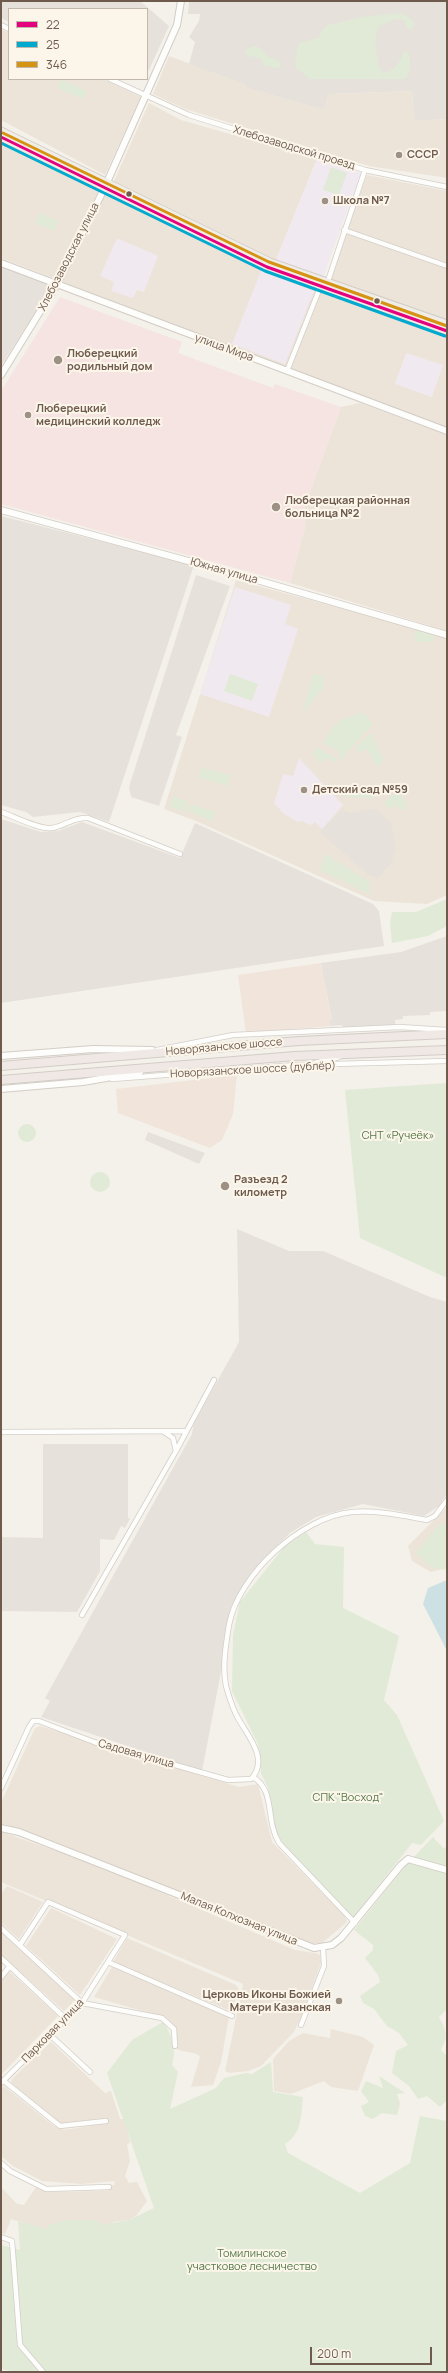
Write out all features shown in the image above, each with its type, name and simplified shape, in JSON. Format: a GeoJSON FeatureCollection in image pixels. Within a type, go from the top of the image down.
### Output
{"type":"FeatureCollection","features":[{"type":"Feature","properties":{"kind":"highway","name":"Новорязанское шоссе"},"geometry":{"type":"LineString","coordinates":[[1,1066],[299,1041],[447,1034]]}},
{"type":"Feature","properties":{"kind":"highway","name":"Новорязанское шоссе"},"geometry":{"type":"LineString","coordinates":[[1,1080],[359,1053],[447,1050]]}},
{"type":"Feature","properties":{"kind":"main road"},"geometry":{"type":"LineString","coordinates":[[1,131],[106,186]]}},
{"type":"Feature","properties":{"kind":"main road"},"geometry":{"type":"LineString","coordinates":[[1,137],[270,262],[324,285],[447,331]]}},
{"type":"Feature","properties":{"kind":"main road"},"geometry":{"type":"LineString","coordinates":[[324,285],[447,324]]}},
{"type":"Feature","properties":{"kind":"street","name":"Хлебозаводская улица"},"geometry":{"type":"LineString","coordinates":[[1,375],[57,284],[106,186],[177,25],[181,1]]}},
{"type":"Feature","properties":{"kind":"street","name":"Хлебозаводской проезд"},"geometry":{"type":"LineString","coordinates":[[112,80],[189,116],[365,170],[447,187]]}},
{"type":"Feature","properties":{"kind":"street"},"geometry":{"type":"LineString","coordinates":[[287,371],[324,285],[365,170]]}},
{"type":"Feature","properties":{"kind":"street"},"geometry":{"type":"LineString","coordinates":[[344,230],[447,266]]}},
{"type":"Feature","properties":{"kind":"street","name":"улица Мира"},"geometry":{"type":"LineString","coordinates":[[1,262],[447,431]]}},
{"type":"Feature","properties":{"kind":"street","name":"Южная улица"},"geometry":{"type":"LineString","coordinates":[[1,510],[236,574],[447,635]]}},
{"type":"Feature","properties":{"kind":"street"},"geometry":{"type":"LineString","coordinates":[[1,812],[45,828],[53,828],[80,818],[88,818],[180,854]]}},
{"type":"Feature","properties":{"kind":"street"},"geometry":{"type":"LineString","coordinates":[[155,1050],[233,1035],[400,1027],[447,1030]]}},
{"type":"Feature","properties":{"kind":"street"},"geometry":{"type":"LineString","coordinates":[[1,1056],[93,1050],[186,1050]]}},
{"type":"Feature","properties":{"kind":"street"},"geometry":{"type":"LineString","coordinates":[[307,1064],[359,1053]]}},
{"type":"Feature","properties":{"kind":"street","name":"Новорязанское шоссе (дублёр)"},"geometry":{"type":"LineString","coordinates":[[83,1082],[307,1064],[447,1061]]}},
{"type":"Feature","properties":{"kind":"street"},"geometry":{"type":"LineString","coordinates":[[1,1089],[83,1082],[176,1066]]}},
{"type":"Feature","properties":{"kind":"street"},"geometry":{"type":"LineString","coordinates":[[82,1615],[176,1451],[214,1380]]}},
{"type":"Feature","properties":{"kind":"street"},"geometry":{"type":"LineString","coordinates":[[160,1431],[169,1434],[173,1438],[176,1451]]}},
{"type":"Feature","properties":{"kind":"street"},"geometry":{"type":"LineString","coordinates":[[1,1432],[186,1431]]}},
{"type":"Feature","properties":{"kind":"street"},"geometry":{"type":"LineString","coordinates":[[355,1923],[278,1843],[271,1827],[266,1788],[262,1782],[253,1777],[256,1772],[256,1748],[238,1719],[230,1700],[224,1669],[233,1608],[242,1590],[279,1548],[303,1530],[331,1516],[352,1512],[372,1512],[428,1520],[435,1516],[447,1500]]}},
{"type":"Feature","properties":{"kind":"street","name":"Садовая улица"},"geometry":{"type":"LineString","coordinates":[[1,1788],[33,1721],[39,1721],[116,1748],[228,1780],[247,1781],[253,1777]]}},
{"type":"Feature","properties":{"kind":"street","name":"Малая Колхозная улица"},"geometry":{"type":"LineString","coordinates":[[1,1828],[19,1832],[302,1944],[323,1947]]}},
{"type":"Feature","properties":{"kind":"street"},"geometry":{"type":"LineString","coordinates":[[301,2025],[322,1973],[325,1960],[323,1947],[332,1945],[341,1938],[355,1923],[401,1865],[408,1859],[447,1870]]}},
{"type":"Feature","properties":{"kind":"street","name":"Парковая улица"},"geometry":{"type":"LineString","coordinates":[[2,2082],[82,2003],[125,1935],[48,1902],[20,1945]]}},
{"type":"Feature","properties":{"kind":"street"},"geometry":{"type":"LineString","coordinates":[[1,1928],[82,2003],[162,2018],[174,2029],[175,2046]]}},
{"type":"Feature","properties":{"kind":"street"},"geometry":{"type":"LineString","coordinates":[[1,1958],[66,2019]]}},
{"type":"Feature","properties":{"kind":"street"},"geometry":{"type":"LineString","coordinates":[[108,1962],[232,2016]]}},
{"type":"Feature","properties":{"kind":"street"},"geometry":{"type":"LineString","coordinates":[[1,1977],[10,1966]]}},
{"type":"Feature","properties":{"kind":"street"},"geometry":{"type":"LineString","coordinates":[[50,2035],[90,2072]]}},
{"type":"Feature","properties":{"kind":"street"},"geometry":{"type":"LineString","coordinates":[[2,2082],[60,2126],[106,2121]]}},
{"type":"Feature","properties":{"kind":"street"},"geometry":{"type":"LineString","coordinates":[[1,2163],[10,2171],[46,2189],[109,2187]]}},
{"type":"Feature","properties":{"kind":"street"},"geometry":{"type":"LineString","coordinates":[[1,2236],[12,2242],[20,2345],[43,2372]]}},
{"type":"Feature","properties":{"kind":"shaded area"},"geometry":{"type":"Polygon","coordinates":[[[1,1],[140,1],[169,26],[149,70],[148,8],[8,8],[8,22],[1,18],[1,1]]]}},
{"type":"Feature","properties":{"kind":"shaded area"},"geometry":{"type":"Polygon","coordinates":[[[189,1],[447,1],[447,119],[414,121],[412,91],[329,94],[324,110],[247,88],[244,84],[189,64],[195,42],[189,37],[199,21],[200,14],[188,14],[189,1]]]}},
{"type":"Feature","properties":{"kind":"shaded area"},"geometry":{"type":"Polygon","coordinates":[[[1,29],[8,32],[8,80],[105,80],[141,97],[105,175],[1,120],[1,29]]]}},
{"type":"Feature","properties":{"kind":"shaded area"},"geometry":{"type":"Polygon","coordinates":[[[169,56],[244,84],[247,88],[324,110],[329,94],[412,91],[414,121],[447,119],[447,178],[369,166],[185,109],[153,94],[169,56]]]}},
{"type":"Feature","properties":{"kind":"shaded area"},"geometry":{"type":"Polygon","coordinates":[[[149,103],[181,120],[317,159],[276,260],[114,181],[149,103]]]}},
{"type":"Feature","properties":{"kind":"shaded area"},"geometry":{"type":"Polygon","coordinates":[[[1,142],[99,190],[56,279],[1,258],[1,142]]]}},
{"type":"Feature","properties":{"kind":"shaded area","name":"Школа №7"},"geometry":{"type":"Polygon","coordinates":[[[317,159],[361,173],[323,277],[276,260],[317,159]]]}},
{"type":"Feature","properties":{"kind":"shaded area"},"geometry":{"type":"Polygon","coordinates":[[[367,175],[447,191],[447,320],[329,280],[367,175]]]}},
{"type":"Feature","properties":{"kind":"shaded area"},"geometry":{"type":"Polygon","coordinates":[[[105,192],[265,269],[318,288],[286,369],[61,283],[105,192]]]}},
{"type":"Feature","properties":{"kind":"shaded area"},"geometry":{"type":"Polygon","coordinates":[[[117,238],[158,256],[144,292],[137,290],[133,298],[111,291],[114,282],[100,276],[117,238]]]}},
{"type":"Feature","properties":{"kind":"shaded area"},"geometry":{"type":"Polygon","coordinates":[[[1,266],[52,286],[1,366],[1,266]]]}},
{"type":"Feature","properties":{"kind":"shaded area"},"geometry":{"type":"Polygon","coordinates":[[[261,271],[314,291],[285,364],[232,344],[261,271]]]}},
{"type":"Feature","properties":{"kind":"shaded area"},"geometry":{"type":"Polygon","coordinates":[[[321,289],[447,332],[447,429],[289,370],[321,289]]]}},
{"type":"Feature","properties":{"kind":"shaded area"},"geometry":{"type":"Polygon","coordinates":[[[60,297],[182,342],[178,353],[273,388],[275,384],[341,407],[304,510],[306,523],[290,583],[1,504],[1,391],[60,297]]]}},
{"type":"Feature","properties":{"kind":"shaded area"},"geometry":{"type":"Polygon","coordinates":[[[406,353],[443,365],[432,397],[395,384],[406,353]]]}},
{"type":"Feature","properties":{"kind":"shaded area"},"geometry":{"type":"Polygon","coordinates":[[[360,403],[447,435],[447,631],[290,583],[306,523],[303,511],[341,407],[360,403]]]}},
{"type":"Feature","properties":{"kind":"shaded area"},"geometry":{"type":"Polygon","coordinates":[[[1,516],[194,565],[109,822],[80,812],[33,817],[26,812],[1,805],[1,516]]]}},
{"type":"Feature","properties":{"kind":"shaded area"},"geometry":{"type":"Polygon","coordinates":[[[196,575],[230,586],[176,735],[182,737],[159,806],[131,797],[129,787],[196,575]]]}},
{"type":"Feature","properties":{"kind":"shaded area"},"geometry":{"type":"Polygon","coordinates":[[[236,580],[447,637],[447,895],[427,904],[374,901],[196,821],[164,809],[236,580]]]}},
{"type":"Feature","properties":{"kind":"shaded area"},"geometry":{"type":"Polygon","coordinates":[[[235,587],[291,605],[285,624],[298,629],[269,717],[200,694],[235,587]]]}},
{"type":"Feature","properties":{"kind":"shaded area","name":"Детский сад №59"},"geometry":{"type":"Polygon","coordinates":[[[299,758],[343,805],[322,829],[315,822],[311,825],[302,821],[297,822],[283,813],[274,803],[283,774],[293,776],[299,758]]]}},
{"type":"Feature","properties":{"kind":"shaded area"},"geometry":{"type":"Polygon","coordinates":[[[342,809],[348,813],[375,809],[391,822],[396,848],[391,863],[378,878],[370,876],[320,832],[342,809]]]}},
{"type":"Feature","properties":{"kind":"shaded area"},"geometry":{"type":"Polygon","coordinates":[[[1,819],[41,832],[58,831],[82,822],[180,858],[195,823],[373,904],[379,911],[384,946],[1,1003],[1,819]]]}},
{"type":"Feature","properties":{"kind":"shaded area"},"geometry":{"type":"Polygon","coordinates":[[[447,936],[447,1011],[430,1012],[430,1015],[403,1016],[403,1019],[395,1020],[395,1025],[343,1028],[342,1025],[330,1026],[329,1021],[332,1020],[321,963],[401,952],[447,936]]]}},
{"type":"Feature","properties":{"kind":"shaded area"},"geometry":{"type":"Polygon","coordinates":[[[321,963],[332,1021],[329,1021],[330,1026],[246,1033],[238,975],[321,963]]]}},
{"type":"Feature","properties":{"kind":"shaded area"},"geometry":{"type":"Polygon","coordinates":[[[237,1075],[233,1114],[222,1140],[210,1148],[118,1113],[116,1089],[237,1075]]]}},
{"type":"Feature","properties":{"kind":"shaded area"},"geometry":{"type":"Polygon","coordinates":[[[148,1132],[205,1153],[199,1164],[145,1140],[148,1132]]]}},
{"type":"Feature","properties":{"kind":"shaded area"},"geometry":{"type":"Polygon","coordinates":[[[237,1229],[289,1251],[323,1251],[430,1297],[447,1302],[447,1493],[439,1506],[424,1516],[363,1504],[316,1517],[290,1533],[252,1572],[231,1606],[225,1651],[202,1771],[41,1717],[50,1701],[45,1698],[192,1434],[194,1423],[239,1342],[237,1229]]]}},
{"type":"Feature","properties":{"kind":"shaded area"},"geometry":{"type":"Polygon","coordinates":[[[43,1444],[128,1444],[128,1518],[130,1519],[125,1528],[121,1526],[114,1540],[100,1539],[100,1571],[77,1612],[1,1611],[1,1537],[43,1538],[43,1444]]]}},
{"type":"Feature","properties":{"kind":"shaded area"},"geometry":{"type":"Polygon","coordinates":[[[447,1507],[447,1568],[431,1572],[412,1561],[408,1546],[447,1507]]]}},
{"type":"Feature","properties":{"kind":"shaded area"},"geometry":{"type":"Polygon","coordinates":[[[447,1580],[447,1651],[423,1604],[428,1588],[447,1580]]]}},
{"type":"Feature","properties":{"kind":"shaded area"},"geometry":{"type":"Polygon","coordinates":[[[40,1726],[239,1787],[258,1784],[272,1842],[345,1916],[347,1922],[322,1943],[304,1943],[31,1833],[1,1823],[1,1803],[35,1728],[40,1726]]]}},
{"type":"Feature","properties":{"kind":"shaded area"},"geometry":{"type":"Polygon","coordinates":[[[2,1832],[102,1867],[295,1950],[320,1955],[321,1963],[302,2015],[294,2032],[261,2066],[248,2071],[229,2073],[225,2071],[243,1984],[1,1882],[2,1832]]]}},
{"type":"Feature","properties":{"kind":"shaded area"},"geometry":{"type":"Polygon","coordinates":[[[7,1886],[43,1902],[19,1939],[1,1923],[1,1894],[7,1886]]]}},
{"type":"Feature","properties":{"kind":"shaded area"},"geometry":{"type":"Polygon","coordinates":[[[51,1908],[117,1939],[80,1995],[26,1946],[51,1908]]]}},
{"type":"Feature","properties":{"kind":"shaded area"},"geometry":{"type":"Polygon","coordinates":[[[1,1931],[75,2000],[64,2011],[1,1955],[1,1931]]]}},
{"type":"Feature","properties":{"kind":"shaded area"},"geometry":{"type":"Polygon","coordinates":[[[127,1938],[236,1985],[239,1990],[231,2011],[113,1962],[127,1938]]]}},
{"type":"Feature","properties":{"kind":"shaded area"},"geometry":{"type":"Polygon","coordinates":[[[112,1967],[229,2017],[221,2062],[213,2085],[191,2087],[200,2057],[197,2054],[178,2050],[176,2029],[167,2018],[94,1997],[112,1967]]]}},
{"type":"Feature","properties":{"kind":"shaded area"},"geometry":{"type":"Polygon","coordinates":[[[9,1971],[58,2016],[1,2075],[1,1980],[9,1971]]]}},
{"type":"Feature","properties":{"kind":"shaded area"},"geometry":{"type":"Polygon","coordinates":[[[331,2029],[363,2037],[374,2045],[358,2091],[331,2087],[324,2081],[291,2094],[274,2091],[273,2059],[289,2041],[303,2033],[330,2038],[331,2029]]]}},
{"type":"Feature","properties":{"kind":"shaded area"},"geometry":{"type":"Polygon","coordinates":[[[51,2042],[105,2093],[111,2091],[120,2119],[125,2119],[130,2143],[127,2144],[130,2161],[125,2176],[129,2183],[137,2182],[147,2201],[136,2216],[129,2220],[113,2222],[112,2224],[48,2230],[11,2219],[5,2234],[1,2233],[1,2187],[17,2204],[24,2205],[36,2187],[48,2192],[96,2191],[111,2190],[111,2185],[115,2185],[114,2181],[81,2184],[42,2181],[13,2166],[1,2156],[1,2089],[4,2086],[54,2126],[64,2130],[109,2123],[108,2119],[61,2124],[12,2084],[11,2080],[51,2042]]]}},
{"type":"Feature","properties":{"kind":"green space"},"geometry":{"type":"Polygon","coordinates":[[[401,13],[413,20],[414,25],[411,30],[407,28],[404,20],[396,19],[379,26],[376,43],[377,56],[383,74],[394,68],[404,52],[407,51],[410,58],[410,69],[405,79],[310,79],[296,68],[295,60],[299,43],[318,38],[325,26],[362,17],[401,13]]]}},
{"type":"Feature","properties":{"kind":"green space"},"geometry":{"type":"Polygon","coordinates":[[[255,46],[261,49],[268,56],[280,62],[282,64],[279,68],[265,66],[260,58],[248,56],[245,53],[246,49],[255,46]]]}},
{"type":"Feature","properties":{"kind":"green space"},"geometry":{"type":"Polygon","coordinates":[[[61,80],[63,80],[87,91],[83,99],[57,88],[61,80]]]}},
{"type":"Feature","properties":{"kind":"green space"},"geometry":{"type":"Polygon","coordinates":[[[331,167],[347,173],[339,195],[323,190],[331,167]]]}},
{"type":"Feature","properties":{"kind":"green space"},"geometry":{"type":"Polygon","coordinates":[[[40,213],[58,221],[54,231],[35,223],[40,213]]]}},
{"type":"Feature","properties":{"kind":"green space"},"geometry":{"type":"Polygon","coordinates":[[[416,629],[435,636],[432,642],[419,642],[414,639],[416,629]]]}},
{"type":"Feature","properties":{"kind":"green space"},"geometry":{"type":"Polygon","coordinates":[[[230,674],[258,684],[252,701],[224,691],[230,674]]]}},
{"type":"Feature","properties":{"kind":"green space"},"geometry":{"type":"Polygon","coordinates":[[[313,674],[324,676],[323,688],[302,714],[313,674]]]}},
{"type":"Feature","properties":{"kind":"green space"},"geometry":{"type":"Polygon","coordinates":[[[363,712],[373,724],[338,762],[340,752],[323,743],[333,727],[343,719],[363,712]]]}},
{"type":"Feature","properties":{"kind":"green space"},"geometry":{"type":"Polygon","coordinates":[[[371,733],[384,760],[378,767],[366,749],[358,753],[355,748],[371,733]]]}},
{"type":"Feature","properties":{"kind":"green space"},"geometry":{"type":"Polygon","coordinates":[[[318,748],[337,759],[336,763],[326,758],[320,763],[312,753],[318,748]]]}},
{"type":"Feature","properties":{"kind":"green space"},"geometry":{"type":"Polygon","coordinates":[[[202,768],[231,775],[227,786],[198,777],[202,768]]]}},
{"type":"Feature","properties":{"kind":"green space"},"geometry":{"type":"Polygon","coordinates":[[[354,785],[364,788],[374,799],[343,796],[354,785]]]}},
{"type":"Feature","properties":{"kind":"green space"},"geometry":{"type":"Polygon","coordinates":[[[397,790],[408,805],[403,811],[396,806],[388,808],[384,803],[397,790]]]}},
{"type":"Feature","properties":{"kind":"green space"},"geometry":{"type":"Polygon","coordinates":[[[174,796],[188,802],[185,811],[169,807],[174,796]]]}},
{"type":"Feature","properties":{"kind":"green space"},"geometry":{"type":"Polygon","coordinates":[[[190,804],[216,812],[212,821],[188,811],[190,804]]]}},
{"type":"Feature","properties":{"kind":"green space"},"geometry":{"type":"Polygon","coordinates":[[[325,854],[369,881],[371,895],[320,870],[325,854]]]}},
{"type":"Feature","properties":{"kind":"green space"},"geometry":{"type":"Polygon","coordinates":[[[445,900],[447,901],[447,926],[428,936],[392,943],[390,922],[392,912],[416,912],[445,900]]]}},
{"type":"Feature","properties":{"kind":"green space","name":"СНТ «Ручеёк»"},"geometry":{"type":"Polygon","coordinates":[[[447,1083],[447,1278],[360,1238],[345,1090],[447,1083]]]}},
{"type":"Feature","properties":{"kind":"green space"},"geometry":{"type":"Polygon","coordinates":[[[27,1124],[34,1126],[36,1133],[34,1140],[27,1142],[20,1140],[18,1133],[20,1126],[27,1124]]]}},
{"type":"Feature","properties":{"kind":"green space"},"geometry":{"type":"Polygon","coordinates":[[[100,1172],[107,1175],[110,1182],[107,1189],[100,1192],[93,1189],[90,1182],[93,1175],[100,1172]]]}},
{"type":"Feature","properties":{"kind":"green space"},"geometry":{"type":"Polygon","coordinates":[[[447,1522],[447,1569],[438,1569],[423,1560],[416,1553],[438,1526],[447,1522]]]}},
{"type":"Feature","properties":{"kind":"green space","name":"СПК \"Восход\""},"geometry":{"type":"Polygon","coordinates":[[[306,1532],[315,1544],[344,1547],[343,1608],[399,1636],[384,1700],[397,1715],[444,1821],[421,1845],[412,1843],[354,1917],[351,1916],[286,1847],[275,1832],[268,1788],[261,1773],[258,1744],[232,1691],[233,1635],[240,1602],[284,1547],[306,1532]]]}},
{"type":"Feature","properties":{"kind":"green space"},"geometry":{"type":"Polygon","coordinates":[[[433,1837],[444,1849],[447,1845],[447,2009],[439,2017],[446,2034],[441,2050],[447,2056],[447,2100],[440,2107],[427,2096],[418,2099],[409,2086],[392,2073],[396,2051],[408,2045],[399,2033],[387,2026],[374,2009],[363,2003],[360,1996],[380,1982],[378,1975],[365,1958],[373,1950],[373,1945],[354,1930],[406,1865],[433,1837]]]}},
{"type":"Feature","properties":{"kind":"green space","name":"Томилинское участковое лесничество"},"geometry":{"type":"Polygon","coordinates":[[[163,2022],[173,2042],[174,2054],[172,2065],[178,2072],[170,2109],[216,2088],[224,2078],[246,2073],[252,2074],[271,2062],[273,2092],[303,2097],[300,2124],[295,2135],[285,2144],[288,2153],[360,2193],[410,2163],[420,2116],[447,2121],[447,2372],[17,2372],[1,2369],[1,2245],[20,2250],[18,2221],[48,2229],[48,2225],[67,2220],[97,2220],[102,2225],[129,2220],[154,2208],[107,2073],[132,2040],[163,2022]]]}},
{"type":"Feature","properties":{"kind":"green space"},"geometry":{"type":"Polygon","coordinates":[[[379,2076],[405,2093],[397,2094],[400,2104],[397,2115],[382,2113],[373,2119],[365,2116],[361,2106],[369,2102],[361,2091],[366,2081],[383,2088],[379,2076]]]}},
{"type":"Feature","properties":{"kind":"transit line","name":"346"},"geometry":{"type":"LineString","coordinates":[[3,133],[269,262],[447,326]]}},
{"type":"Feature","properties":{"kind":"transit line","name":"22"},"geometry":{"type":"LineString","coordinates":[[1,137],[267,267],[447,331]]}},
{"type":"Feature","properties":{"kind":"transit line","name":"25"},"geometry":{"type":"LineString","coordinates":[[1,143],[265,271],[445,336]]}},
{"type":"Feature","properties":{"kind":"place","name":"СССР"},"geometry":{"type":"Point","coordinates":[399,155]}},
{"type":"Feature","properties":{"kind":"place","name":"Школа №7"},"geometry":{"type":"Point","coordinates":[325,201]}},
{"type":"Feature","properties":{"kind":"place","name":"Люберецкий родильный дом"},"geometry":{"type":"Point","coordinates":[58,360]}},
{"type":"Feature","properties":{"kind":"place","name":"Люберецкий медицинский колледж"},"geometry":{"type":"Point","coordinates":[28,415]}},
{"type":"Feature","properties":{"kind":"place","name":"Люберецкая районная больница №2"},"geometry":{"type":"Point","coordinates":[276,507]}},
{"type":"Feature","properties":{"kind":"place","name":"Детский сад №59"},"geometry":{"type":"Point","coordinates":[304,790]}},
{"type":"Feature","properties":{"kind":"place","name":"Разъезд 2 километр"},"geometry":{"type":"Point","coordinates":[225,1186]}},
{"type":"Feature","properties":{"kind":"place","name":"Церковь Иконы Божией Матери Казанская"},"geometry":{"type":"Point","coordinates":[339,2001]}}]}
